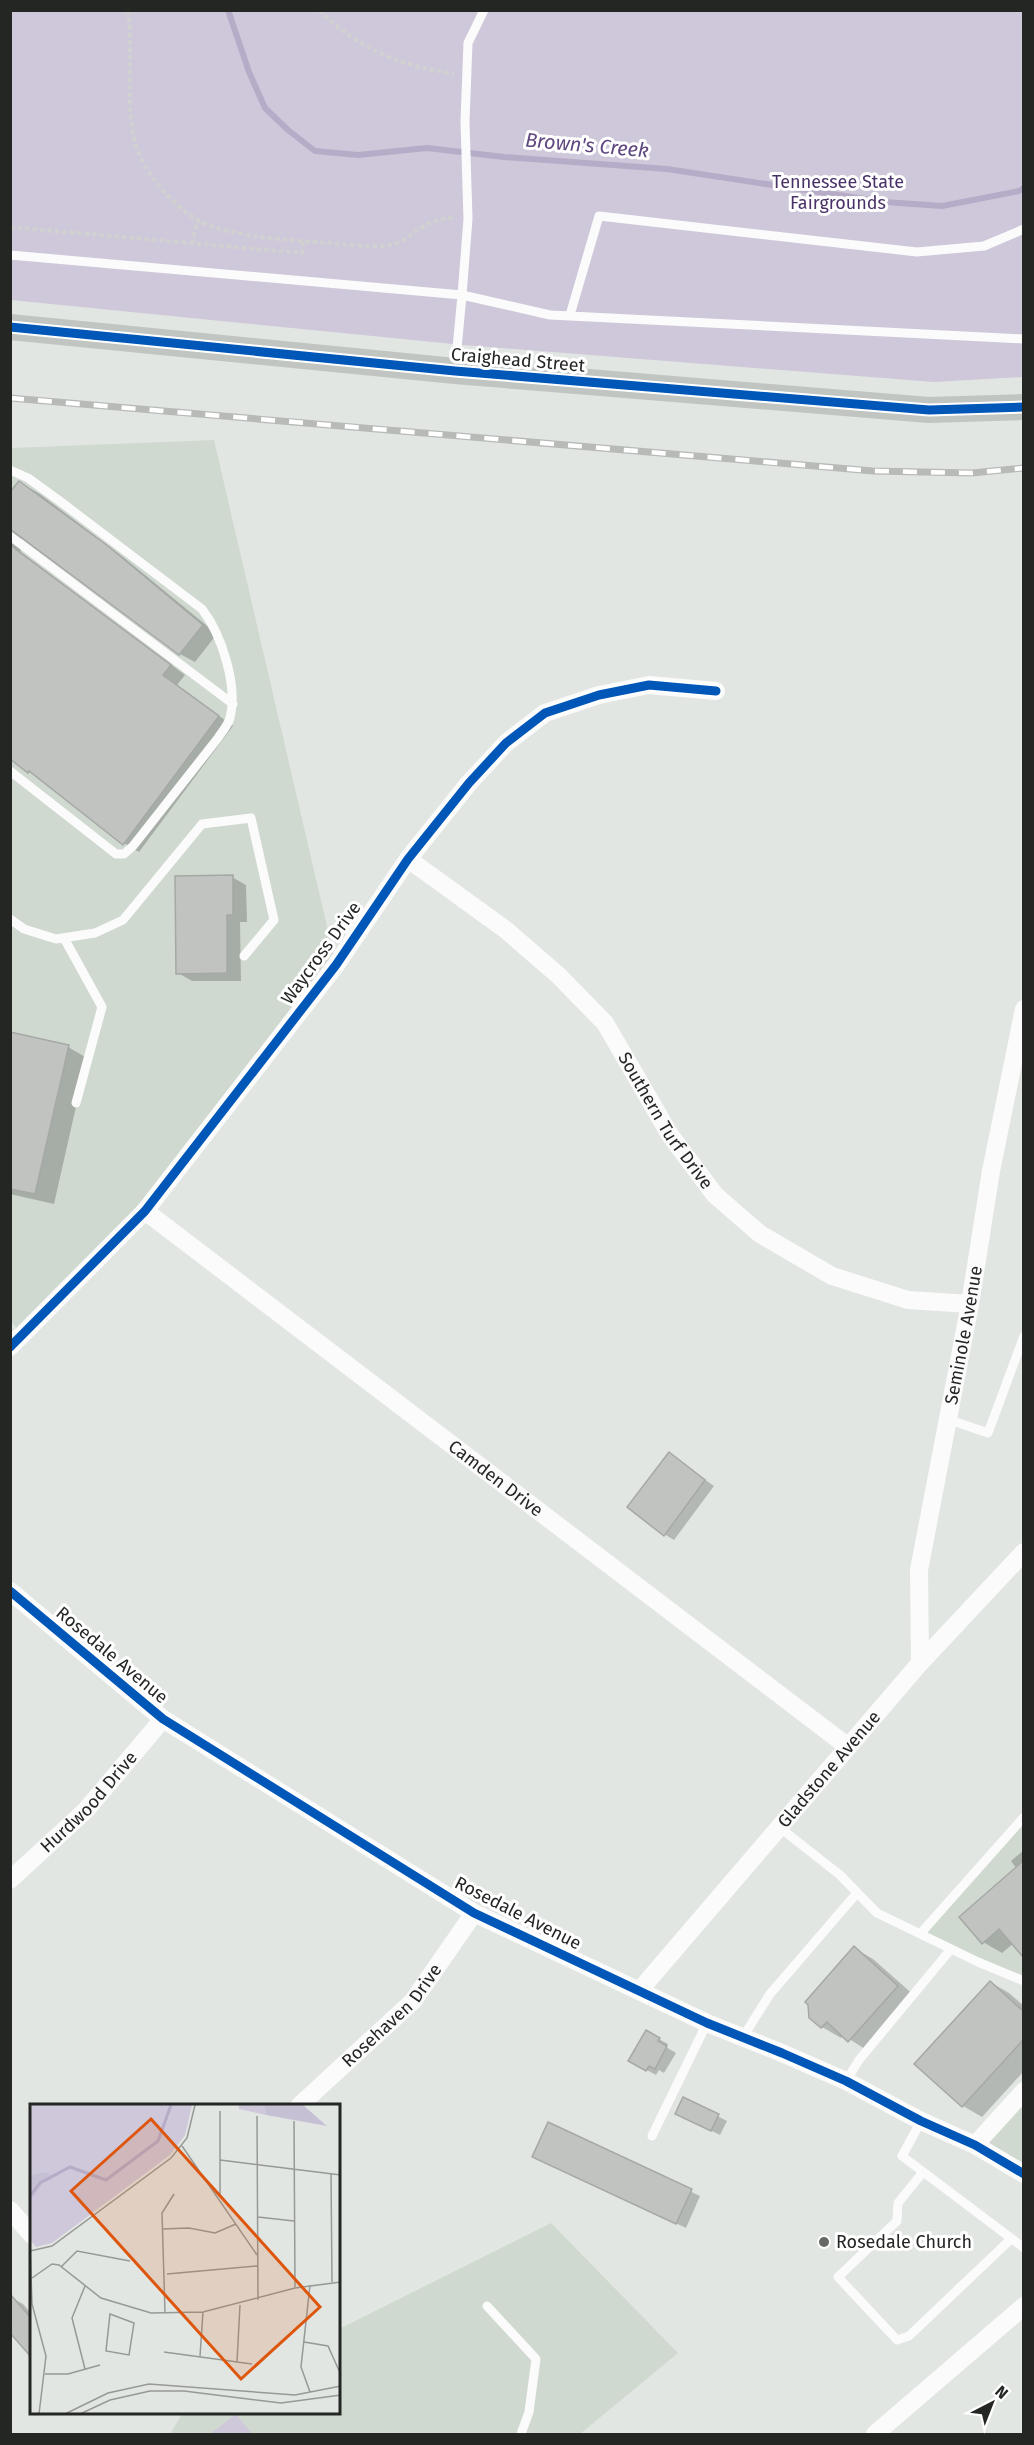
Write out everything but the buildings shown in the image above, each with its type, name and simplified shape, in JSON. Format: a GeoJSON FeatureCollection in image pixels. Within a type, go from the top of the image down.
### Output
{"type":"FeatureCollection","features":[{"type":"Feature","properties":{"kind":"street","name":"Craighead Street"},"geometry":{"type":"LineString","coordinates":[[10,327],[455,371],[929,410],[1023,407]]}},
{"type":"Feature","properties":{"kind":"street","name":"Waycross Drive"},"geometry":{"type":"LineString","coordinates":[[10,1347],[144,1211],[336,965],[408,859],[506,743],[545,713],[599,694],[649,685],[716,691]]}},
{"type":"Feature","properties":{"kind":"street","name":"Southern Turf Drive"},"geometry":{"type":"LineString","coordinates":[[408,859],[506,930],[558,975],[605,1023],[670,1135],[715,1195],[760,1234],[832,1276],[908,1300],[970,1304]]}},
{"type":"Feature","properties":{"kind":"street","name":"Seminole Avenue"},"geometry":{"type":"LineString","coordinates":[[920,1663],[919,1570],[970,1304],[990,1171],[1023,1008]]}},
{"type":"Feature","properties":{"kind":"street","name":"Camden Drive"},"geometry":{"type":"LineString","coordinates":[[144,1211],[847,1746]]}},
{"type":"Feature","properties":{"kind":"street","name":"Gladstone Avenue"},"geometry":{"type":"LineString","coordinates":[[639,1991],[847,1746],[1023,1552]]}},
{"type":"Feature","properties":{"kind":"street","name":"Rosedale Avenue"},"geometry":{"type":"LineString","coordinates":[[10,1591],[164,1719],[474,1913],[707,2023],[846,2081],[921,2121],[975,2145],[1023,2174]]}},
{"type":"Feature","properties":{"kind":"street","name":"Hurdwood Drive"},"geometry":{"type":"LineString","coordinates":[[10,1880],[86,1810],[164,1719]]}},
{"type":"Feature","properties":{"kind":"street","name":"Rosehaven Drive"},"geometry":{"type":"LineString","coordinates":[[301,2104],[413,2001],[474,1913]]}},
{"type":"Feature","properties":{"kind":"street"},"geometry":{"type":"LineString","coordinates":[[975,2145],[1023,2091]]}},
{"type":"Feature","properties":{"kind":"street"},"geometry":{"type":"LineString","coordinates":[[10,2210],[30,2233]]}},
{"type":"Feature","properties":{"kind":"street"},"geometry":{"type":"LineString","coordinates":[[875,2434],[1023,2306]]}},
{"type":"Feature","properties":{"kind":"lane"},"geometry":{"type":"LineString","coordinates":[[455,371],[468,219],[465,122],[468,43],[484,10]]}},
{"type":"Feature","properties":{"kind":"lane"},"geometry":{"type":"LineString","coordinates":[[570,315],[599,216],[917,252],[984,246],[1023,229]]}},
{"type":"Feature","properties":{"kind":"lane"},"geometry":{"type":"LineString","coordinates":[[10,255],[462,295],[550,315],[1023,339]]}},
{"type":"Feature","properties":{"kind":"lane"},"geometry":{"type":"LineString","coordinates":[[10,470],[28,478],[202,609],[214,625],[228,667],[232,704],[229,721],[218,738],[134,846],[124,854],[116,854],[10,771]]}},
{"type":"Feature","properties":{"kind":"lane"},"geometry":{"type":"LineString","coordinates":[[10,537],[232,704]]}},
{"type":"Feature","properties":{"kind":"lane"},"geometry":{"type":"LineString","coordinates":[[10,919],[24,929],[56,939],[95,933],[123,920],[202,825],[251,818],[274,920],[244,956]]}},
{"type":"Feature","properties":{"kind":"lane"},"geometry":{"type":"LineString","coordinates":[[64,938],[102,1007],[76,1103]]}},
{"type":"Feature","properties":{"kind":"lane"},"geometry":{"type":"LineString","coordinates":[[947,1419],[988,1432],[1023,1336]]}},
{"type":"Feature","properties":{"kind":"lane"},"geometry":{"type":"LineString","coordinates":[[920,1934],[1023,1817]]}},
{"type":"Feature","properties":{"kind":"lane"},"geometry":{"type":"LineString","coordinates":[[779,1827],[840,1875],[877,1913],[1023,1981]]}},
{"type":"Feature","properties":{"kind":"lane"},"geometry":{"type":"LineString","coordinates":[[743,2037],[770,1994],[857,1893]]}},
{"type":"Feature","properties":{"kind":"lane"},"geometry":{"type":"LineString","coordinates":[[846,2081],[859,2060],[951,1949]]}},
{"type":"Feature","properties":{"kind":"lane"},"geometry":{"type":"LineString","coordinates":[[652,2136],[707,2023]]}},
{"type":"Feature","properties":{"kind":"lane"},"geometry":{"type":"LineString","coordinates":[[921,2121],[902,2156],[1023,2248]]}},
{"type":"Feature","properties":{"kind":"lane"},"geometry":{"type":"LineString","coordinates":[[923,2172],[898,2203],[897,2221],[838,2277],[897,2340],[909,2336],[1011,2240]]}},
{"type":"Feature","properties":{"kind":"lane"},"geometry":{"type":"LineString","coordinates":[[487,2306],[536,2359],[530,2412],[521,2434]]}},
{"type":"Feature","properties":{"kind":"path"},"geometry":{"type":"LineString","coordinates":[[128,10],[129,96],[134,139],[147,170],[164,192],[200,220],[212,226],[245,234],[303,241],[387,246],[422,225],[441,218],[468,219]]}},
{"type":"Feature","properties":{"kind":"path"},"geometry":{"type":"LineString","coordinates":[[319,10],[349,36],[388,59],[421,69],[466,76]]}},
{"type":"Feature","properties":{"kind":"path"},"geometry":{"type":"LineString","coordinates":[[192,243],[200,220]]}},
{"type":"Feature","properties":{"kind":"path"},"geometry":{"type":"LineString","coordinates":[[10,227],[302,254],[303,241]]}},
{"type":"Feature","properties":{"kind":"shaded area"},"geometry":{"type":"Polygon","coordinates":[[[214,440],[336,965],[144,1211],[22,1335],[11,1321],[11,448],[214,440]]]}},
{"type":"Feature","properties":{"kind":"shaded area"},"geometry":{"type":"Polygon","coordinates":[[[1023,1817],[1023,1981],[920,1934],[1023,1817]]]}},
{"type":"Feature","properties":{"kind":"shaded area"},"geometry":{"type":"Polygon","coordinates":[[[1023,2091],[1023,2174],[975,2145],[1023,2091]]]}},
{"type":"Feature","properties":{"kind":"shaded area"},"geometry":{"type":"Polygon","coordinates":[[[551,2223],[678,2353],[580,2434],[170,2434],[181,2415],[340,2415],[340,2328],[551,2223]]]}},
{"type":"Feature","properties":{"kind":"green space","name":"Tennessee State Fairgrounds"},"geometry":{"type":"Polygon","coordinates":[[[10,11],[1023,11],[1023,377],[934,382],[463,345],[11,300],[10,11]]]}},
{"type":"Feature","properties":{"kind":"green space"},"geometry":{"type":"Polygon","coordinates":[[[237,2415],[252,2434],[210,2434],[237,2415]]]}},
{"type":"Feature","properties":{"kind":"waterway","name":"Brown's Creek"},"geometry":{"type":"LineString","coordinates":[[228,10],[249,72],[265,108],[315,151],[358,155],[427,148],[504,157],[667,169],[885,202],[942,206],[1019,191],[1024,188]]}},
{"type":"Feature","properties":{"kind":"railway"},"geometry":{"type":"LineString","coordinates":[[10,398],[873,471],[972,473],[1024,468]]}},
{"type":"Feature","properties":{"kind":"cycle path"},"geometry":{"type":"LineString","coordinates":[[10,327],[455,371],[929,410],[1024,407]]}},
{"type":"Feature","properties":{"kind":"cycle path"},"geometry":{"type":"LineString","coordinates":[[10,1347],[145,1211],[336,965],[408,859],[469,783],[506,743],[545,713],[599,695],[649,685],[716,691]]}},
{"type":"Feature","properties":{"kind":"cycle path"},"geometry":{"type":"LineString","coordinates":[[10,1591],[163,1719],[474,1913],[707,2023],[846,2081],[921,2121],[975,2145],[1024,2174]]}},
{"type":"Feature","properties":{"kind":"place","name":"Rosedale Church"},"geometry":{"type":"Point","coordinates":[824,2242]}}]}
